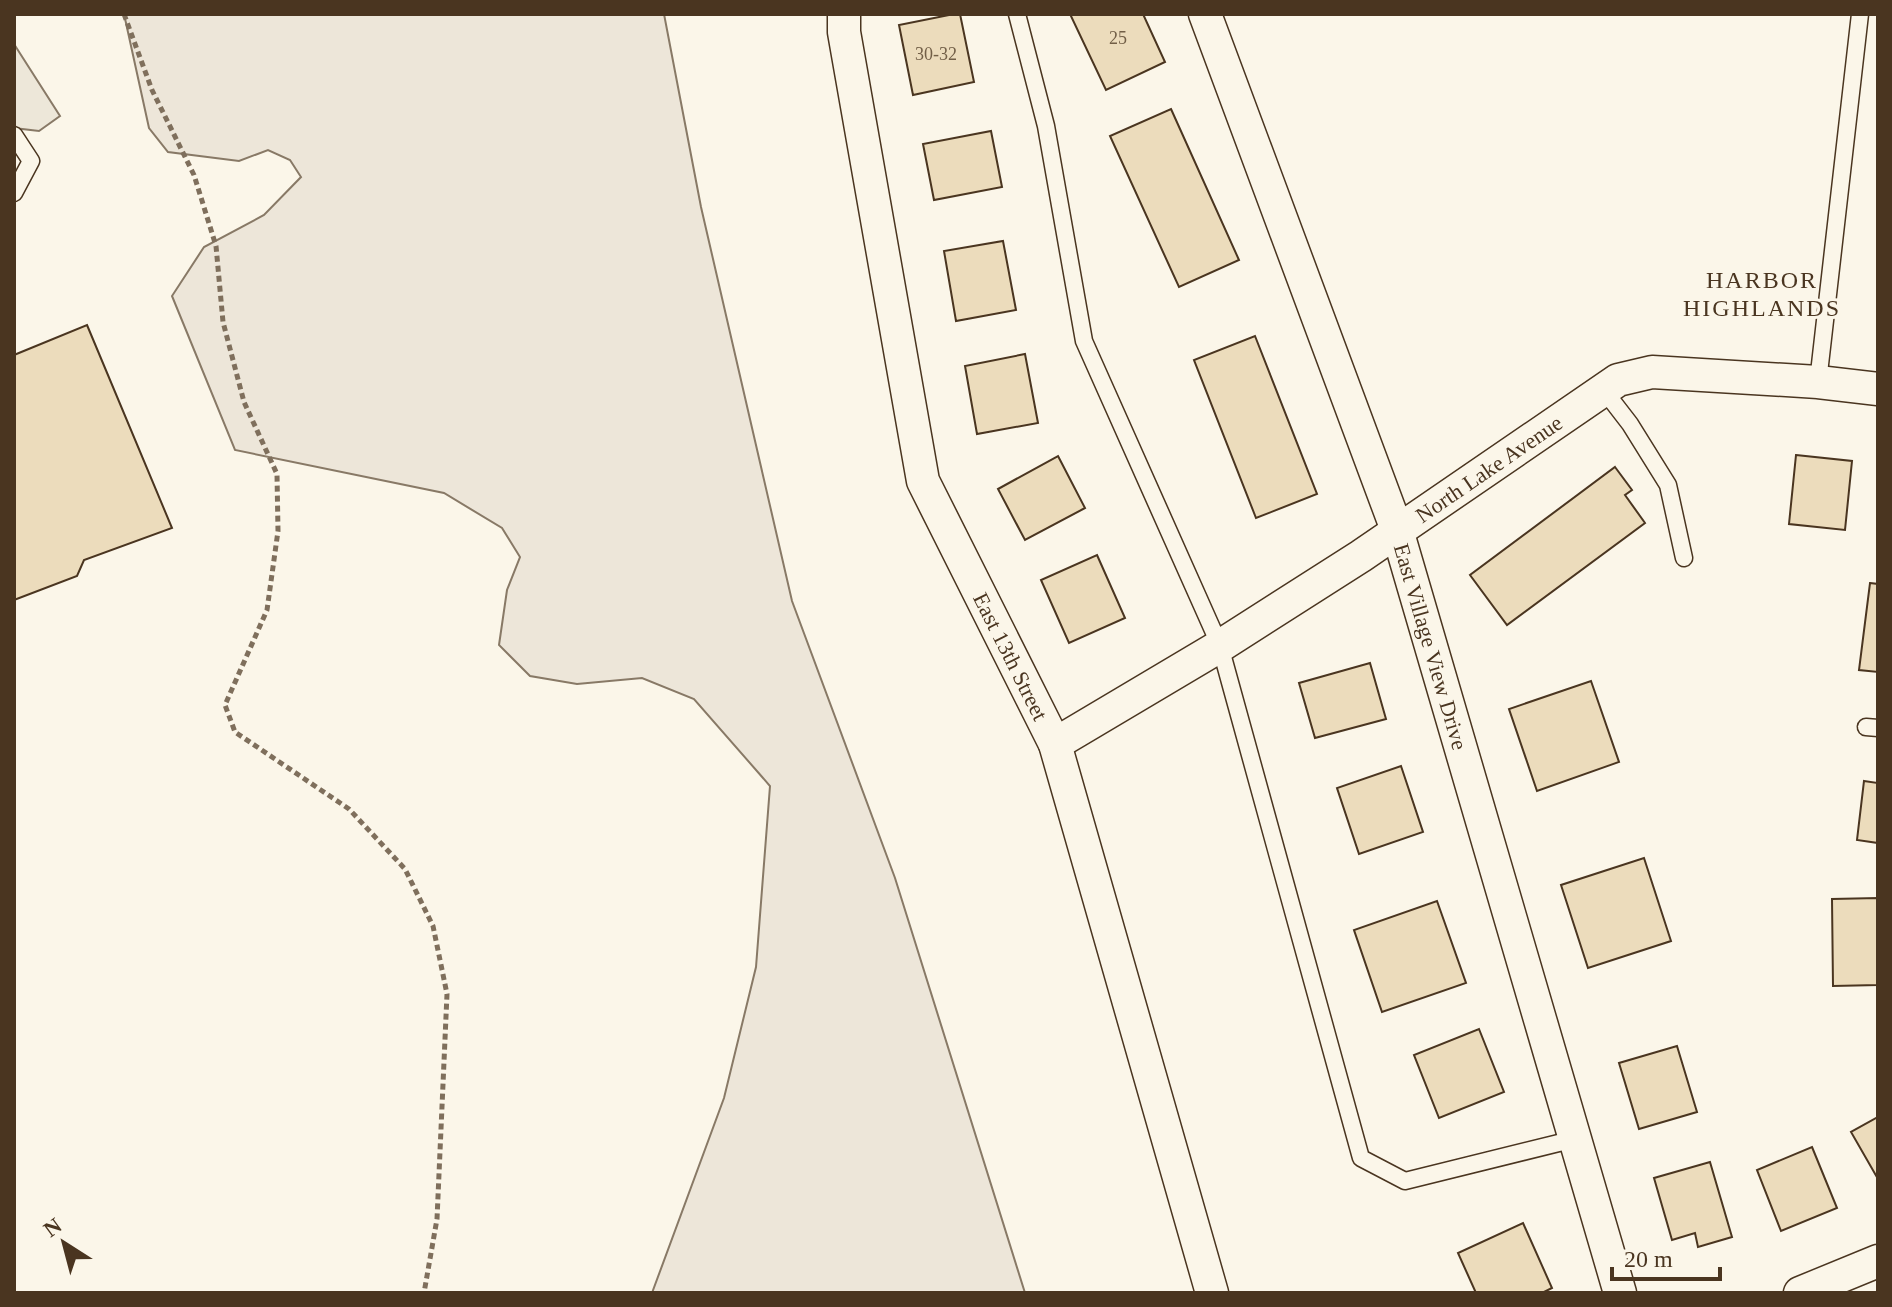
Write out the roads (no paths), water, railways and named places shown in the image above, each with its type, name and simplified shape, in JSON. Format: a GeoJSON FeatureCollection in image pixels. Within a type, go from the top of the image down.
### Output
{"type":"FeatureCollection","features":[{"type":"Feature","properties":{"kind":"street","name":"East 13th Street"},"geometry":{"type":"LineString","coordinates":[[844,14],[844,32],[923,481],[1055,744],[1212,1293]]}},
{"type":"Feature","properties":{"kind":"street","name":"East Village View Drive"},"geometry":{"type":"LineString","coordinates":[[1205,14],[1397,530],[1620,1293]]}},
{"type":"Feature","properties":{"kind":"street","name":"North Lake Avenue"},"geometry":{"type":"LineString","coordinates":[[1055,744],[1220,646],[1618,380],[1652,372],[1818,382],[1878,389]]}},
{"type":"Feature","properties":{"kind":"street"},"geometry":{"type":"LineString","coordinates":[[1800,1293],[1878,1261]]}},
{"type":"Feature","properties":{"kind":"lane"},"geometry":{"type":"LineString","coordinates":[[1017,14],[1046,126],[1084,341],[1220,646],[1361,1158],[1405,1181],[1575,1139]]}},
{"type":"Feature","properties":{"kind":"lane"},"geometry":{"type":"LineString","coordinates":[[1818,382],[1860,14]]}},
{"type":"Feature","properties":{"kind":"lane"},"geometry":{"type":"LineString","coordinates":[[14,135],[31,161],[14,193]]}},
{"type":"Feature","properties":{"kind":"lane"},"geometry":{"type":"LineString","coordinates":[[1603,389],[1630,424],[1668,485],[1684,558]]}},
{"type":"Feature","properties":{"kind":"district","name":"HARBOR HIGHLANDS"},"geometry":{"type":"Point","coordinates":[1762,294]}}]}
